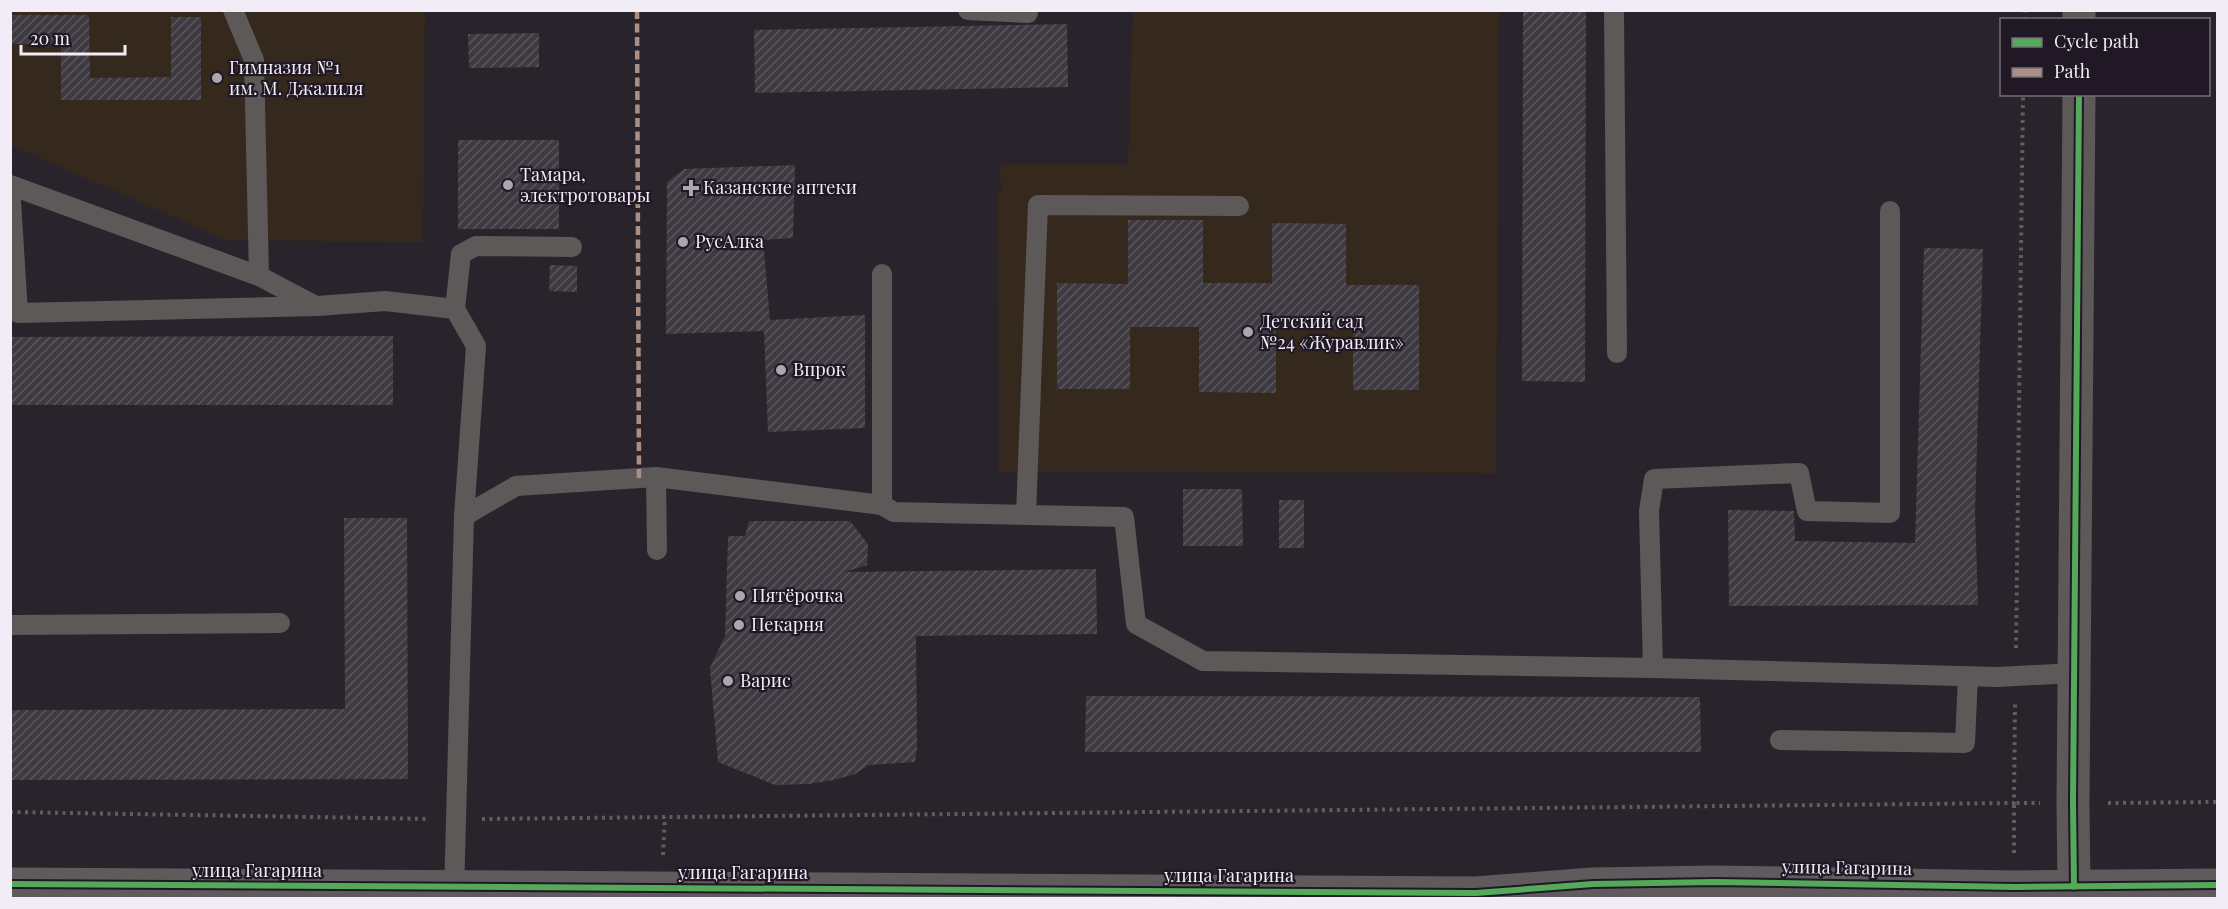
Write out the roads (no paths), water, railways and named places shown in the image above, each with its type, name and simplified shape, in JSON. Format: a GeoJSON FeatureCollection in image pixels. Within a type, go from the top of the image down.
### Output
{"type":"FeatureCollection","features":[{"type":"Feature","properties":{"kind":"street"},"geometry":{"type":"LineString","coordinates":[[2074,887],[2079,96]]}},
{"type":"Feature","properties":{"kind":"street"},"geometry":{"type":"LineString","coordinates":[[1750,898],[1792,882]]}},
{"type":"Feature","properties":{"kind":"street","name":"улица Гагарина"},"geometry":{"type":"LineString","coordinates":[[10,884],[454,893],[1485,896],[1593,884],[1792,882],[2074,887],[2217,885]]}},
{"type":"Feature","properties":{"kind":"lane"},"geometry":{"type":"LineString","coordinates":[[233,10],[254,60],[259,276]]}},
{"type":"Feature","properties":{"kind":"lane"},"geometry":{"type":"LineString","coordinates":[[969,10],[1028,13]]}},
{"type":"Feature","properties":{"kind":"lane"},"geometry":{"type":"LineString","coordinates":[[1614,10],[1617,353]]}},
{"type":"Feature","properties":{"kind":"lane"},"geometry":{"type":"LineString","coordinates":[[316,306],[259,276],[11,185],[18,313],[316,306],[386,301],[455,309]]}},
{"type":"Feature","properties":{"kind":"lane"},"geometry":{"type":"LineString","coordinates":[[1026,515],[1038,205],[1239,206]]}},
{"type":"Feature","properties":{"kind":"lane"},"geometry":{"type":"LineString","coordinates":[[1653,668],[1649,511],[1654,478],[1798,472],[1807,510],[1890,513],[1890,211]]}},
{"type":"Feature","properties":{"kind":"lane"},"geometry":{"type":"LineString","coordinates":[[454,893],[464,516],[476,346],[455,309],[461,254],[476,246],[572,247]]}},
{"type":"Feature","properties":{"kind":"lane"},"geometry":{"type":"LineString","coordinates":[[882,274],[882,505]]}},
{"type":"Feature","properties":{"kind":"lane"},"geometry":{"type":"LineString","coordinates":[[464,516],[516,486],[656,477],[882,505],[894,512],[1124,517],[1136,624],[1203,661],[1653,668],[1968,676],[2074,673]]}},
{"type":"Feature","properties":{"kind":"lane"},"geometry":{"type":"LineString","coordinates":[[656,477],[657,550]]}},
{"type":"Feature","properties":{"kind":"lane"},"geometry":{"type":"LineString","coordinates":[[10,625],[280,623]]}},
{"type":"Feature","properties":{"kind":"lane"},"geometry":{"type":"LineString","coordinates":[[1780,740],[1965,743],[1968,676]]}},
{"type":"Feature","properties":{"kind":"place","name":"Гимназия №1 им. М. Джалиля"},"geometry":{"type":"Point","coordinates":[217,78]}},
{"type":"Feature","properties":{"kind":"place","name":"Тамара, электротовары"},"geometry":{"type":"Point","coordinates":[508,185]}},
{"type":"Feature","properties":{"kind":"place","name":"Казанские аптеки"},"geometry":{"type":"Point","coordinates":[691,188]}},
{"type":"Feature","properties":{"kind":"place","name":"РусАлка"},"geometry":{"type":"Point","coordinates":[683,242]}},
{"type":"Feature","properties":{"kind":"place","name":"Детский сад №24 «Журавлик»"},"geometry":{"type":"Point","coordinates":[1248,332]}},
{"type":"Feature","properties":{"kind":"place","name":"Впрок"},"geometry":{"type":"Point","coordinates":[781,370]}},
{"type":"Feature","properties":{"kind":"place","name":"Пятёрочка"},"geometry":{"type":"Point","coordinates":[740,596]}},
{"type":"Feature","properties":{"kind":"place","name":"Пекарня"},"geometry":{"type":"Point","coordinates":[739,625]}},
{"type":"Feature","properties":{"kind":"place","name":"Варис"},"geometry":{"type":"Point","coordinates":[728,681]}}]}
